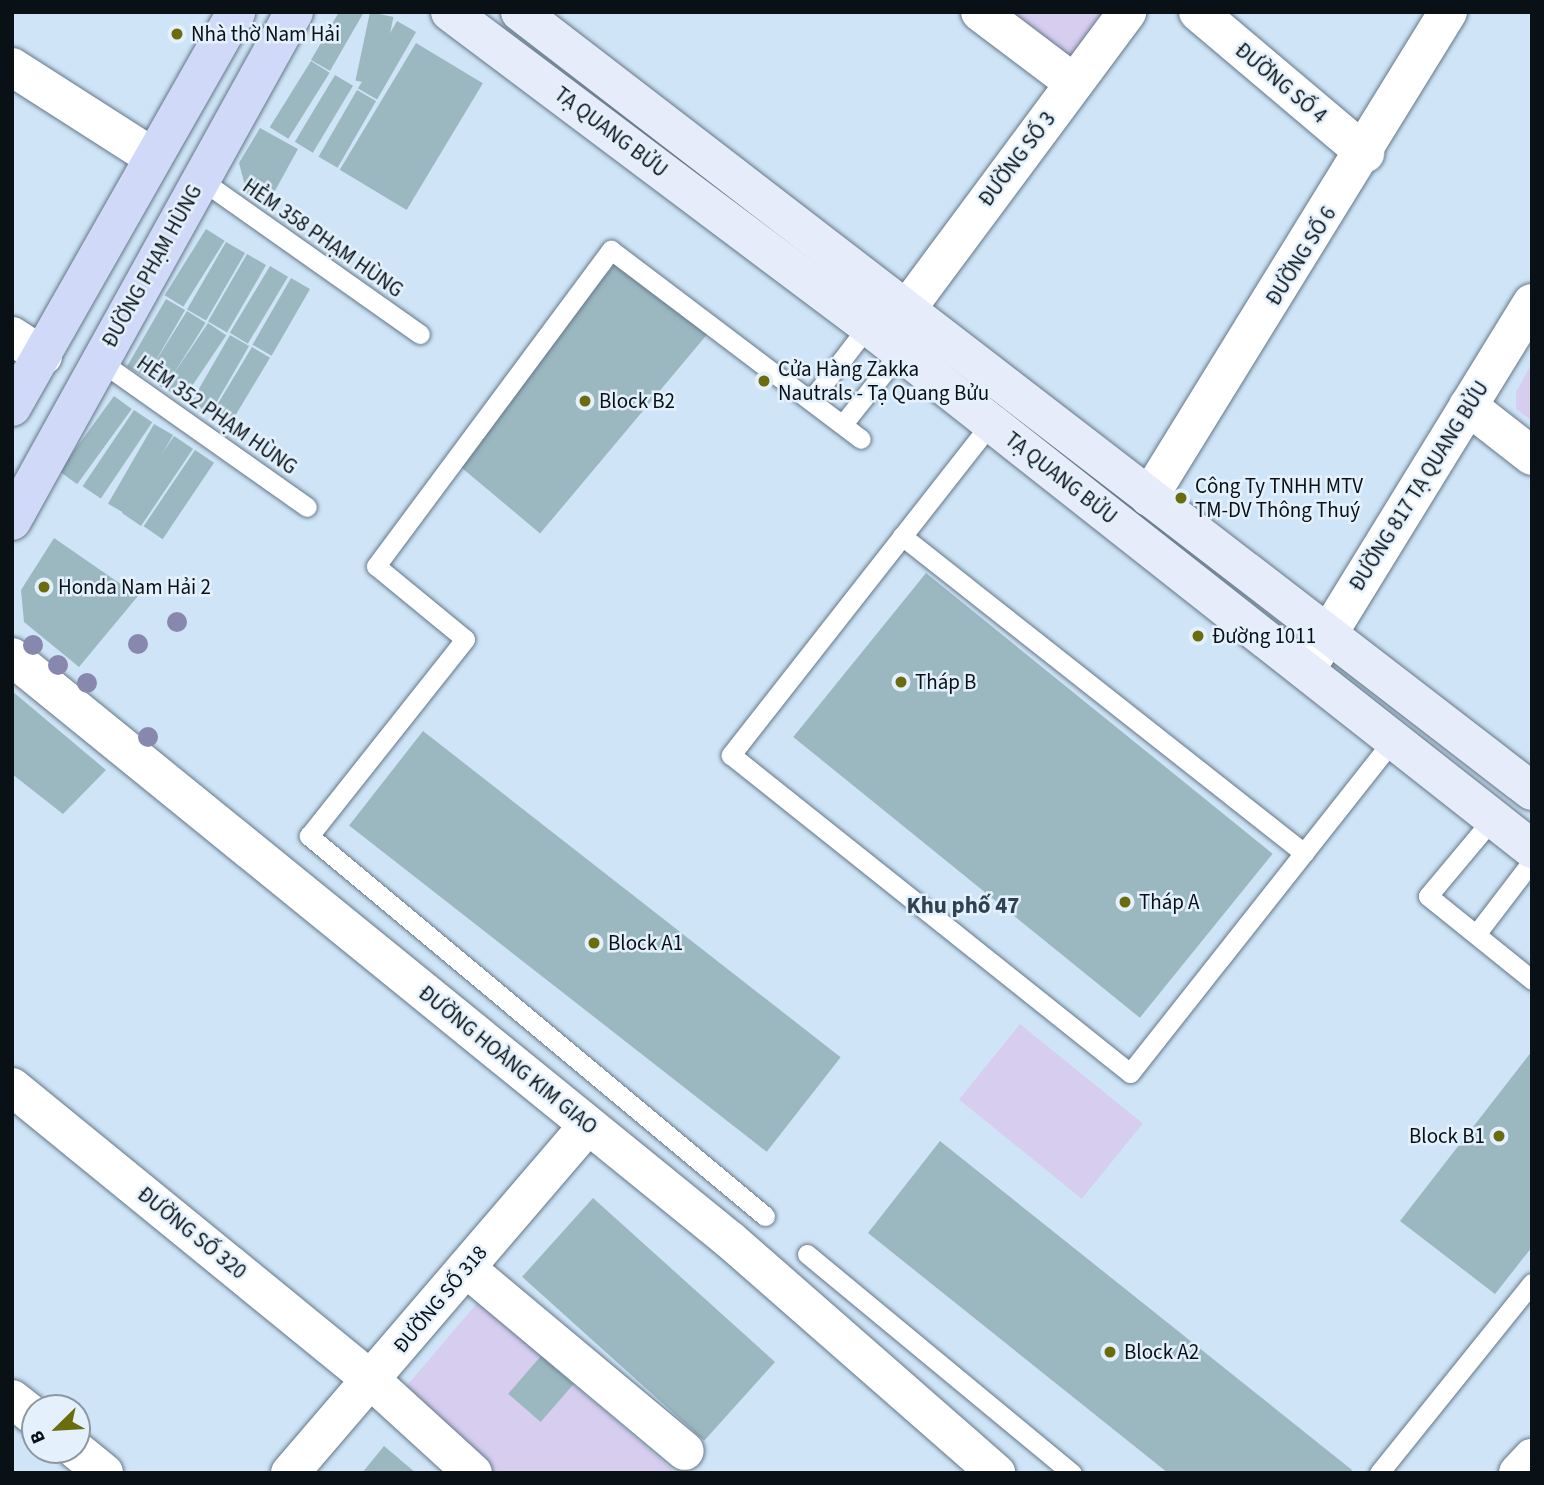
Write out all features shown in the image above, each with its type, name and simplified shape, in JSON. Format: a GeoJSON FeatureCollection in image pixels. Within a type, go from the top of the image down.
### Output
{"type":"FeatureCollection","features":[{"type":"Feature","properties":{"kind":"main road"},"geometry":{"type":"LineString","coordinates":[[12,407],[27,346],[153,157],[236,12]]}},
{"type":"Feature","properties":{"kind":"main road","name":"ĐƯỜNG PHẠM HÙNG"},"geometry":{"type":"LineString","coordinates":[[12,521],[294,12]]}},
{"type":"Feature","properties":{"kind":"main road","name":"TẠ QUANG BỬU"},"geometry":{"type":"LineString","coordinates":[[450,12],[884,338],[1395,737],[1532,849]]}},
{"type":"Feature","properties":{"kind":"main road","name":"TẠ QUANG BỬU"},"geometry":{"type":"LineString","coordinates":[[520,12],[909,306],[1149,497],[1532,792]]}},
{"type":"Feature","properties":{"kind":"main road"},"geometry":{"type":"LineString","coordinates":[[884,338],[909,306]]}},
{"type":"Feature","properties":{"kind":"street"},"geometry":{"type":"LineString","coordinates":[[980,12],[1074,83]]}},
{"type":"Feature","properties":{"kind":"street","name":"ĐƯỜNG SỐ 3"},"geometry":{"type":"LineString","coordinates":[[909,306],[1127,12]]}},
{"type":"Feature","properties":{"kind":"street","name":"ĐƯỜNG SỐ 4"},"geometry":{"type":"LineString","coordinates":[[1198,12],[1365,153]]}},
{"type":"Feature","properties":{"kind":"street","name":"ĐƯỜNG SỐ 6"},"geometry":{"type":"LineString","coordinates":[[1149,497],[1365,153],[1448,12]]}},
{"type":"Feature","properties":{"kind":"street"},"geometry":{"type":"LineString","coordinates":[[12,67],[153,157]]}},
{"type":"Feature","properties":{"kind":"street","name":"ĐƯỜNG 817 TẠ QUANG BỬU"},"geometry":{"type":"LineString","coordinates":[[1306,670],[1532,303]]}},
{"type":"Feature","properties":{"kind":"street"},"geometry":{"type":"LineString","coordinates":[[1468,406],[1532,457]]}},
{"type":"Feature","properties":{"kind":"street","name":"ĐƯỜNG HOÀNG KIM GIAO"},"geometry":{"type":"LineString","coordinates":[[12,657],[730,1240],[996,1473]]}},
{"type":"Feature","properties":{"kind":"street","name":"ĐƯỜNG SỐ 320"},"geometry":{"type":"LineString","coordinates":[[12,1087],[371,1380],[473,1473]]}},
{"type":"Feature","properties":{"kind":"street","name":"ĐƯỜNG SỐ 318"},"geometry":{"type":"LineString","coordinates":[[290,1473],[588,1125]]}},
{"type":"Feature","properties":{"kind":"street"},"geometry":{"type":"LineString","coordinates":[[466,1268],[685,1451]]}},
{"type":"Feature","properties":{"kind":"street"},"geometry":{"type":"LineString","coordinates":[[1518,1473],[1532,1458]]}},
{"type":"Feature","properties":{"kind":"lane","name":"HẺM 358 PHẠM HÙNG"},"geometry":{"type":"LineString","coordinates":[[200,179],[420,334]]}},
{"type":"Feature","properties":{"kind":"lane"},"geometry":{"type":"LineString","coordinates":[[765,1216],[309,836],[466,639],[376,566],[611,250],[861,439]]}},
{"type":"Feature","properties":{"kind":"lane"},"geometry":{"type":"LineString","coordinates":[[811,400],[884,338]]}},
{"type":"Feature","properties":{"kind":"lane"},"geometry":{"type":"LineString","coordinates":[[843,424],[884,338]]}},
{"type":"Feature","properties":{"kind":"lane","name":"HẺM 352 PHẠM HÙNG"},"geometry":{"type":"LineString","coordinates":[[100,360],[307,507]]}},
{"type":"Feature","properties":{"kind":"lane"},"geometry":{"type":"LineString","coordinates":[[991,423],[731,755],[1130,1073],[1395,737]]}},
{"type":"Feature","properties":{"kind":"lane"},"geometry":{"type":"LineString","coordinates":[[902,536],[1304,853]]}},
{"type":"Feature","properties":{"kind":"lane"},"geometry":{"type":"LineString","coordinates":[[1494,817],[1428,896],[1532,980]]}},
{"type":"Feature","properties":{"kind":"lane"},"geometry":{"type":"LineString","coordinates":[[1477,933],[1532,861]]}},
{"type":"Feature","properties":{"kind":"lane"},"geometry":{"type":"LineString","coordinates":[[807,1254],[1072,1473]]}},
{"type":"Feature","properties":{"kind":"lane"},"geometry":{"type":"LineString","coordinates":[[1379,1473],[1532,1283]]}},
{"type":"Feature","properties":{"kind":"shaded area"},"geometry":{"type":"Polygon","coordinates":[[[1001,12],[1119,12],[1079,75],[1001,12]]]}},
{"type":"Feature","properties":{"kind":"shaded area"},"geometry":{"type":"Polygon","coordinates":[[[1532,363],[1532,421],[1516,409],[1516,392],[1532,363]]]}},
{"type":"Feature","properties":{"kind":"shaded area"},"geometry":{"type":"Polygon","coordinates":[[[1020,1024],[1143,1123],[1082,1199],[959,1099],[1020,1024]]]}},
{"type":"Feature","properties":{"kind":"shaded area"},"geometry":{"type":"Polygon","coordinates":[[[478,1302],[676,1473],[489,1473],[399,1395],[478,1302]]]}},
{"type":"Feature","properties":{"kind":"building"},"geometry":{"type":"Polygon","coordinates":[[[339,12],[364,12],[330,71],[311,60],[339,12]]]}},
{"type":"Feature","properties":{"kind":"building"},"geometry":{"type":"Polygon","coordinates":[[[370,12],[393,17],[379,85],[355,80],[370,12]]]}},
{"type":"Feature","properties":{"kind":"building"},"geometry":{"type":"Polygon","coordinates":[[[397,21],[416,32],[377,100],[358,89],[397,21]]]}},
{"type":"Feature","properties":{"kind":"building"},"geometry":{"type":"Polygon","coordinates":[[[416,43],[483,83],[407,210],[340,170],[416,43]]]}},
{"type":"Feature","properties":{"kind":"building"},"geometry":{"type":"Polygon","coordinates":[[[311,61],[330,73],[288,139],[270,127],[311,61]]]}},
{"type":"Feature","properties":{"kind":"building"},"geometry":{"type":"Polygon","coordinates":[[[335,75],[353,86],[313,153],[295,142],[335,75]]]}},
{"type":"Feature","properties":{"kind":"building"},"geometry":{"type":"Polygon","coordinates":[[[357,90],[376,101],[338,168],[318,157],[357,90]]]}},
{"type":"Feature","properties":{"kind":"building"},"geometry":{"type":"Polygon","coordinates":[[[260,128],[298,149],[266,207],[248,197],[239,163],[260,128]]]}},
{"type":"Feature","properties":{"kind":"building"},"geometry":{"type":"Polygon","coordinates":[[[206,229],[225,241],[183,307],[165,295],[206,229]]]}},
{"type":"Feature","properties":{"kind":"building"},"geometry":{"type":"Polygon","coordinates":[[[226,242],[245,253],[206,321],[187,310],[226,242]]]}},
{"type":"Feature","properties":{"kind":"building"},"geometry":{"type":"Polygon","coordinates":[[[247,254],[266,265],[227,333],[208,322],[247,254]]]}},
{"type":"Feature","properties":{"kind":"building","name":"Block B2"},"geometry":{"type":"Polygon","coordinates":[[[619,259],[708,334],[540,534],[451,459],[619,259]]]}},
{"type":"Feature","properties":{"kind":"building"},"geometry":{"type":"Polygon","coordinates":[[[270,266],[288,277],[248,344],[230,333],[270,266]]]}},
{"type":"Feature","properties":{"kind":"building"},"geometry":{"type":"Polygon","coordinates":[[[291,278],[310,289],[272,356],[252,345],[291,278]]]}},
{"type":"Feature","properties":{"kind":"building"},"geometry":{"type":"Polygon","coordinates":[[[166,299],[185,310],[146,378],[127,367],[166,299]]]}},
{"type":"Feature","properties":{"kind":"building"},"geometry":{"type":"Polygon","coordinates":[[[187,311],[206,323],[164,389],[146,377],[187,311]]]}},
{"type":"Feature","properties":{"kind":"building"},"geometry":{"type":"Polygon","coordinates":[[[208,323],[226,335],[183,400],[164,388],[208,323]]]}},
{"type":"Feature","properties":{"kind":"building"},"geometry":{"type":"Polygon","coordinates":[[[230,335],[249,346],[210,414],[191,403],[230,335]]]}},
{"type":"Feature","properties":{"kind":"building"},"geometry":{"type":"Polygon","coordinates":[[[252,347],[270,358],[230,425],[212,414],[252,347]]]}},
{"type":"Feature","properties":{"kind":"building"},"geometry":{"type":"Polygon","coordinates":[[[114,396],[132,409],[77,484],[59,471],[114,396]]]}},
{"type":"Feature","properties":{"kind":"building"},"geometry":{"type":"Polygon","coordinates":[[[134,410],[152,422],[101,499],[83,486],[134,410]]]}},
{"type":"Feature","properties":{"kind":"building"},"geometry":{"type":"Polygon","coordinates":[[[154,424],[173,435],[127,515],[108,504],[154,424]]]}},
{"type":"Feature","properties":{"kind":"building"},"geometry":{"type":"Polygon","coordinates":[[[174,436],[193,449],[141,526],[122,513],[174,436]]]}},
{"type":"Feature","properties":{"kind":"building"},"geometry":{"type":"Polygon","coordinates":[[[195,450],[214,463],[163,539],[144,526],[195,450]]]}},
{"type":"Feature","properties":{"kind":"building"},"geometry":{"type":"Polygon","coordinates":[[[54,538],[138,596],[79,667],[24,622],[21,590],[54,538]]]}},
{"type":"Feature","properties":{"kind":"building"},"geometry":{"type":"Polygon","coordinates":[[[926,573],[1273,854],[1140,1018],[793,737],[926,573]]]}},
{"type":"Feature","properties":{"kind":"building"},"geometry":{"type":"Polygon","coordinates":[[[12,691],[106,770],[63,814],[12,774],[12,691]]]}},
{"type":"Feature","properties":{"kind":"building","name":"Block A1"},"geometry":{"type":"Polygon","coordinates":[[[423,731],[841,1057],[767,1152],[349,826],[423,731]]]}},
{"type":"Feature","properties":{"kind":"building","name":"Block B1"},"geometry":{"type":"Polygon","coordinates":[[[1532,1051],[1532,1247],[1495,1294],[1400,1221],[1532,1051]]]}},
{"type":"Feature","properties":{"kind":"building","name":"Block A2"},"geometry":{"type":"Polygon","coordinates":[[[940,1141],[1352,1470],[1350,1473],[1168,1473],[868,1233],[940,1141]]]}},
{"type":"Feature","properties":{"kind":"building"},"geometry":{"type":"Polygon","coordinates":[[[593,1198],[775,1362],[704,1441],[522,1277],[593,1198]]]}},
{"type":"Feature","properties":{"kind":"building"},"geometry":{"type":"Polygon","coordinates":[[[541,1356],[573,1384],[541,1422],[508,1394],[541,1356]]]}},
{"type":"Feature","properties":{"kind":"building"},"geometry":{"type":"Polygon","coordinates":[[[384,1446],[416,1473],[362,1473],[384,1446]]]}},
{"type":"Feature","properties":{"kind":"place","name":"Nhà thờ Nam Hải"},"geometry":{"type":"Point","coordinates":[177,34]}},
{"type":"Feature","properties":{"kind":"place","name":"Cửa Hàng Zakka Nautrals - Tạ Quang Bửu"},"geometry":{"type":"Point","coordinates":[764,381]}},
{"type":"Feature","properties":{"kind":"place","name":"Block B2"},"geometry":{"type":"Point","coordinates":[585,401]}},
{"type":"Feature","properties":{"kind":"place","name":"Công Ty TNHH MTV TM-DV Thông Thuý"},"geometry":{"type":"Point","coordinates":[1181,498]}},
{"type":"Feature","properties":{"kind":"place","name":"Honda Nam Hải 2"},"geometry":{"type":"Point","coordinates":[44,587]}},
{"type":"Feature","properties":{"kind":"place","name":"Đường 1011"},"geometry":{"type":"Point","coordinates":[1198,636]}},
{"type":"Feature","properties":{"kind":"place","name":"Tháp B"},"geometry":{"type":"Point","coordinates":[901,682]}},
{"type":"Feature","properties":{"kind":"place","name":"Tháp A"},"geometry":{"type":"Point","coordinates":[1125,902]}},
{"type":"Feature","properties":{"kind":"place","name":"Block A1"},"geometry":{"type":"Point","coordinates":[594,943]}},
{"type":"Feature","properties":{"kind":"place","name":"Block B1"},"geometry":{"type":"Point","coordinates":[1499,1136]}},
{"type":"Feature","properties":{"kind":"place","name":"Block A2"},"geometry":{"type":"Point","coordinates":[1110,1352]}},
{"type":"Feature","properties":{"kind":"district","name":"Khu phố 47"},"geometry":{"type":"Point","coordinates":[963,906]}}]}
